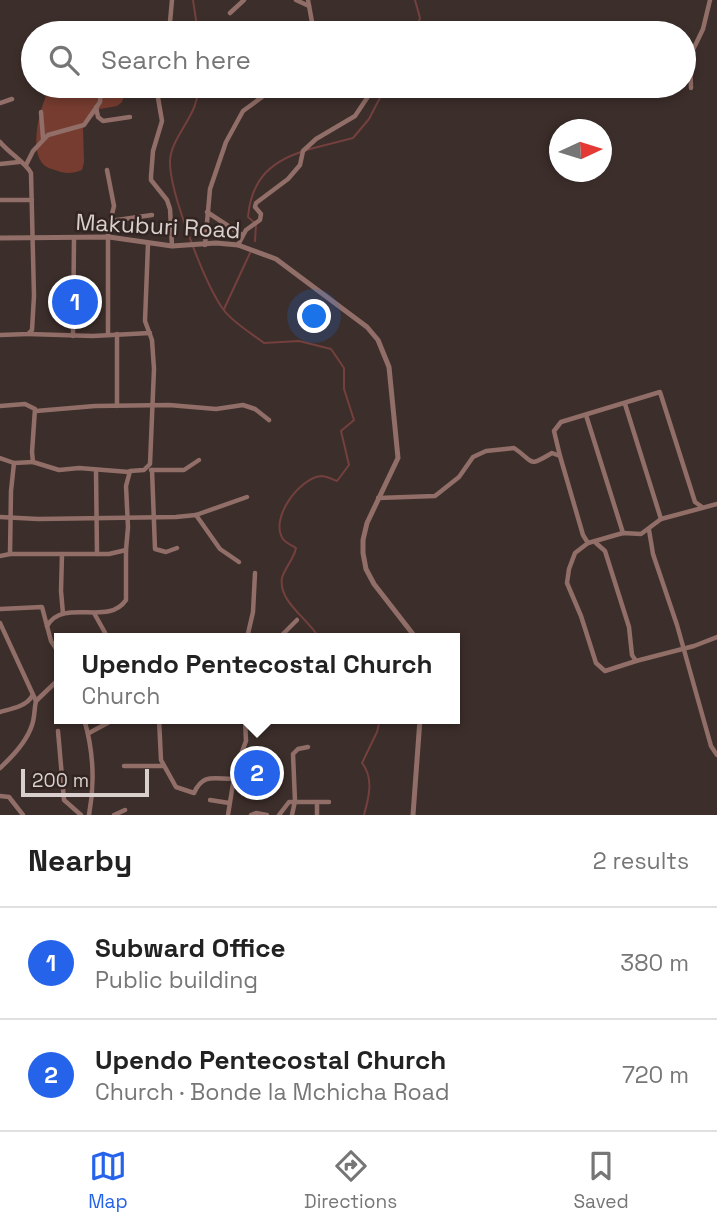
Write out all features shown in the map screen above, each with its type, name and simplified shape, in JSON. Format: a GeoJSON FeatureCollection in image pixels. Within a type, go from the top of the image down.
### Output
{"type":"FeatureCollection","features":[{"type":"Feature","properties":{"kind":"street"},"geometry":{"type":"LineString","coordinates":[[170,21],[172,0]]}},
{"type":"Feature","properties":{"kind":"street"},"geometry":{"type":"LineString","coordinates":[[230,13],[244,0]]}},
{"type":"Feature","properties":{"kind":"street"},"geometry":{"type":"LineString","coordinates":[[296,0],[309,3],[312,21]]}},
{"type":"Feature","properties":{"kind":"street"},"geometry":{"type":"LineString","coordinates":[[696,44],[703,29],[710,0]]}},
{"type":"Feature","properties":{"kind":"street"},"geometry":{"type":"LineString","coordinates":[[26,165],[43,139],[51,133],[81,127],[100,98]]}},
{"type":"Feature","properties":{"kind":"street"},"geometry":{"type":"LineString","coordinates":[[158,98],[162,124],[154,145],[151,180],[167,200],[170,209],[172,246]]}},
{"type":"Feature","properties":{"kind":"street"},"geometry":{"type":"LineString","coordinates":[[205,244],[212,178],[238,118],[260,98]]}},
{"type":"Feature","properties":{"kind":"street"},"geometry":{"type":"LineString","coordinates":[[238,245],[243,235],[260,220],[261,214],[255,207],[256,202],[288,180],[300,164],[303,151],[316,139],[355,116],[367,98]]}},
{"type":"Feature","properties":{"kind":"street"},"geometry":{"type":"LineString","coordinates":[[0,103],[12,99]]}},
{"type":"Feature","properties":{"kind":"street"},"geometry":{"type":"LineString","coordinates":[[96,107],[103,121],[130,117]]}},
{"type":"Feature","properties":{"kind":"street"},"geometry":{"type":"LineString","coordinates":[[41,112],[43,139]]}},
{"type":"Feature","properties":{"kind":"street"},"geometry":{"type":"LineString","coordinates":[[0,142],[19,162],[26,165],[31,173],[33,327],[28,334]]}},
{"type":"Feature","properties":{"kind":"street"},"geometry":{"type":"LineString","coordinates":[[0,164],[19,162]]}},
{"type":"Feature","properties":{"kind":"street"},"geometry":{"type":"LineString","coordinates":[[107,170],[114,203],[109,237],[108,335]]}},
{"type":"Feature","properties":{"kind":"street"},"geometry":{"type":"LineString","coordinates":[[0,200],[32,200]]}},
{"type":"Feature","properties":{"kind":"street"},"geometry":{"type":"LineString","coordinates":[[207,212],[243,235]]}},
{"type":"Feature","properties":{"kind":"street"},"geometry":{"type":"LineString","coordinates":[[110,221],[152,215]]}},
{"type":"Feature","properties":{"kind":"street","name":"Makuburi Road"},"geometry":{"type":"LineString","coordinates":[[0,238],[32,240],[109,237],[172,246],[238,245],[276,259],[358,320],[378,341],[390,367],[398,458],[367,523],[363,540],[366,569],[384,598],[412,633]]}},
{"type":"Feature","properties":{"kind":"street"},"geometry":{"type":"LineString","coordinates":[[73,336],[74,238]]}},
{"type":"Feature","properties":{"kind":"street"},"geometry":{"type":"LineString","coordinates":[[144,470],[150,464],[154,369],[145,307],[148,244]]}},
{"type":"Feature","properties":{"kind":"street"},"geometry":{"type":"LineString","coordinates":[[0,335],[150,333]]}},
{"type":"Feature","properties":{"kind":"street"},"geometry":{"type":"LineString","coordinates":[[117,334],[117,406]]}},
{"type":"Feature","properties":{"kind":"street"},"geometry":{"type":"LineString","coordinates":[[588,543],[583,535],[560,456],[555,427],[561,422],[660,392],[695,502],[703,507]]}},
{"type":"Feature","properties":{"kind":"street"},"geometry":{"type":"LineString","coordinates":[[0,406],[25,404],[36,411],[33,462]]}},
{"type":"Feature","properties":{"kind":"street"},"geometry":{"type":"LineString","coordinates":[[625,404],[661,519]]}},
{"type":"Feature","properties":{"kind":"street"},"geometry":{"type":"LineString","coordinates":[[36,411],[151,405],[216,409],[243,405],[255,409],[269,420]]}},
{"type":"Feature","properties":{"kind":"street"},"geometry":{"type":"LineString","coordinates":[[586,415],[624,533]]}},
{"type":"Feature","properties":{"kind":"street"},"geometry":{"type":"LineString","coordinates":[[378,498],[430,498],[438,495],[456,481],[477,455],[499,449],[517,449],[532,463],[552,453],[560,456]]}},
{"type":"Feature","properties":{"kind":"street"},"geometry":{"type":"LineString","coordinates":[[0,458],[14,463],[33,462],[60,470],[79,468],[129,472],[184,470],[199,460]]}},
{"type":"Feature","properties":{"kind":"street"},"geometry":{"type":"LineString","coordinates":[[10,554],[14,463]]}},
{"type":"Feature","properties":{"kind":"street"},"geometry":{"type":"LineString","coordinates":[[152,470],[155,550],[166,552],[177,548]]}},
{"type":"Feature","properties":{"kind":"street"},"geometry":{"type":"LineString","coordinates":[[96,471],[97,554]]}},
{"type":"Feature","properties":{"kind":"street"},"geometry":{"type":"LineString","coordinates":[[47,626],[54,618],[64,614],[109,612],[118,609],[126,600],[126,486],[129,472]]}},
{"type":"Feature","properties":{"kind":"street"},"geometry":{"type":"LineString","coordinates":[[0,517],[127,519],[196,515],[247,497]]}},
{"type":"Feature","properties":{"kind":"street"},"geometry":{"type":"LineString","coordinates":[[717,504],[661,519],[649,530],[636,535],[624,533],[588,543],[575,553],[567,583],[596,663],[605,671],[717,637]]}},
{"type":"Feature","properties":{"kind":"street"},"geometry":{"type":"LineString","coordinates":[[196,515],[220,549],[239,562]]}},
{"type":"Feature","properties":{"kind":"street"},"geometry":{"type":"LineString","coordinates":[[649,530],[653,554],[684,648],[711,746],[717,755]]}},
{"type":"Feature","properties":{"kind":"street"},"geometry":{"type":"LineString","coordinates":[[596,542],[606,551],[629,627],[632,654],[636,661]]}},
{"type":"Feature","properties":{"kind":"street"},"geometry":{"type":"LineString","coordinates":[[0,556],[109,554],[126,550]]}},
{"type":"Feature","properties":{"kind":"street"},"geometry":{"type":"LineString","coordinates":[[62,554],[61,590],[64,614]]}},
{"type":"Feature","properties":{"kind":"street"},"geometry":{"type":"LineString","coordinates":[[248,633],[253,612],[255,573]]}},
{"type":"Feature","properties":{"kind":"street"},"geometry":{"type":"LineString","coordinates":[[0,610],[42,607],[54,646]]}},
{"type":"Feature","properties":{"kind":"street"},"geometry":{"type":"LineString","coordinates":[[93,612],[105,633]]}},
{"type":"Feature","properties":{"kind":"street"},"geometry":{"type":"LineString","coordinates":[[284,633],[297,620]]}},
{"type":"Feature","properties":{"kind":"street"},"geometry":{"type":"LineString","coordinates":[[0,623],[36,701],[29,731],[0,768]]}},
{"type":"Feature","properties":{"kind":"street"},"geometry":{"type":"LineString","coordinates":[[36,701],[54,684]]}},
{"type":"Feature","properties":{"kind":"street"},"geometry":{"type":"LineString","coordinates":[[0,712],[30,700],[33,695]]}},
{"type":"Feature","properties":{"kind":"street"},"geometry":{"type":"LineString","coordinates":[[86,724],[89,733],[93,787],[89,815]]}},
{"type":"Feature","properties":{"kind":"street"},"geometry":{"type":"LineString","coordinates":[[89,733],[106,724]]}},
{"type":"Feature","properties":{"kind":"street"},"geometry":{"type":"LineString","coordinates":[[159,724],[159,748],[163,766],[176,787],[194,793],[198,784],[205,779],[233,779]]}},
{"type":"Feature","properties":{"kind":"street"},"geometry":{"type":"LineString","coordinates":[[228,815],[233,779],[246,741],[245,724]]}},
{"type":"Feature","properties":{"kind":"street"},"geometry":{"type":"LineString","coordinates":[[413,815],[420,724]]}},
{"type":"Feature","properties":{"kind":"street"},"geometry":{"type":"LineString","coordinates":[[58,731],[64,800],[81,815]]}},
{"type":"Feature","properties":{"kind":"street"},"geometry":{"type":"LineString","coordinates":[[292,815],[295,801],[293,754],[298,749],[309,747]]}},
{"type":"Feature","properties":{"kind":"street"},"geometry":{"type":"LineString","coordinates":[[124,766],[163,766]]}},
{"type":"Feature","properties":{"kind":"street"},"geometry":{"type":"LineString","coordinates":[[0,796],[9,797],[23,815]]}},
{"type":"Feature","properties":{"kind":"street"},"geometry":{"type":"LineString","coordinates":[[211,800],[229,803]]}},
{"type":"Feature","properties":{"kind":"street"},"geometry":{"type":"LineString","coordinates":[[279,815],[287,804],[295,801],[329,802]]}},
{"type":"Feature","properties":{"kind":"street"},"geometry":{"type":"LineString","coordinates":[[317,802],[317,815]]}},
{"type":"Feature","properties":{"kind":"street"},"geometry":{"type":"LineString","coordinates":[[114,815],[125,810]]}},
{"type":"Feature","properties":{"kind":"street"},"geometry":{"type":"LineString","coordinates":[[251,815],[267,815]]}},
{"type":"Feature","properties":{"kind":"shaded area"},"geometry":{"type":"Polygon","coordinates":[[[45,98],[123,98],[117,106],[100,109],[83,127],[84,162],[82,170],[72,173],[45,166],[40,159],[36,139],[45,98]]]}},
{"type":"Feature","properties":{"kind":"waterway"},"geometry":{"type":"LineString","coordinates":[[193,0],[196,21]]}},
{"type":"Feature","properties":{"kind":"waterway"},"geometry":{"type":"LineString","coordinates":[[415,0],[419,21]]}},
{"type":"Feature","properties":{"kind":"waterway"},"geometry":{"type":"LineString","coordinates":[[197,98],[172,151],[171,175],[198,259],[216,297],[231,318],[264,343],[299,341],[331,349],[344,368],[344,389],[354,420],[341,431],[349,465],[337,481],[321,476],[304,484],[289,500],[280,521],[283,539],[296,548],[282,578],[282,587],[289,603],[315,633]]}},
{"type":"Feature","properties":{"kind":"waterway"},"geometry":{"type":"LineString","coordinates":[[306,150],[353,138],[369,119],[380,98]]}},
{"type":"Feature","properties":{"kind":"waterway"},"geometry":{"type":"LineString","coordinates":[[255,241],[256,224],[248,217],[257,184],[279,162],[301,152]]}},
{"type":"Feature","properties":{"kind":"waterway"},"geometry":{"type":"LineString","coordinates":[[224,309],[250,253]]}},
{"type":"Feature","properties":{"kind":"waterway"},"geometry":{"type":"LineString","coordinates":[[364,815],[369,781],[362,763],[379,724]]}},
{"type":"Feature","properties":{"kind":"place","name":"Subward Office"},"geometry":{"type":"Point","coordinates":[75,302]}},
{"type":"Feature","properties":{"kind":"place","name":"Upendo Pentecostal Church"},"geometry":{"type":"Point","coordinates":[257,773]}}]}
